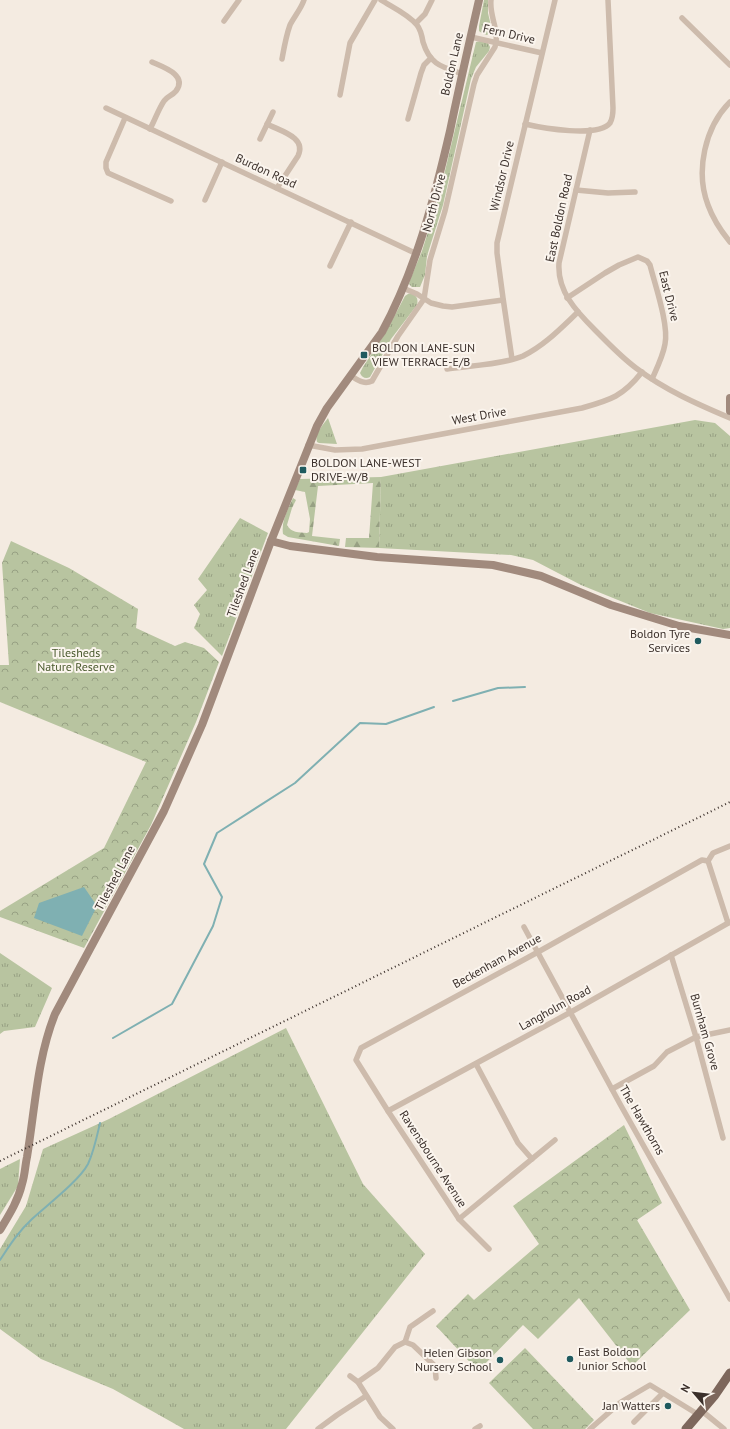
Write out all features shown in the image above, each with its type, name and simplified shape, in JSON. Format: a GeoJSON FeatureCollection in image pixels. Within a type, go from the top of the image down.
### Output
{"type":"FeatureCollection","features":[{"type":"Feature","properties":{"kind":"main road"},"geometry":{"type":"LineString","coordinates":[[686,1429],[715,1395],[730,1373]]}},
{"type":"Feature","properties":{"kind":"street"},"geometry":{"type":"LineString","coordinates":[[224,21],[238,0]]}},
{"type":"Feature","properties":{"kind":"street"},"geometry":{"type":"LineString","coordinates":[[282,59],[290,25],[304,0]]}},
{"type":"Feature","properties":{"kind":"street"},"geometry":{"type":"LineString","coordinates":[[340,95],[350,43],[375,0]]}},
{"type":"Feature","properties":{"kind":"street"},"geometry":{"type":"LineString","coordinates":[[380,0],[416,23],[420,30],[426,50],[431,58],[447,69],[462,74]]}},
{"type":"Feature","properties":{"kind":"street"},"geometry":{"type":"LineString","coordinates":[[416,23],[425,14],[432,0]]}},
{"type":"Feature","properties":{"kind":"street","name":"Boldon Lane"},"geometry":{"type":"LineString","coordinates":[[351,376],[382,332],[417,254],[436,190],[479,0]]}},
{"type":"Feature","properties":{"kind":"street"},"geometry":{"type":"LineString","coordinates":[[491,0],[490,8],[497,36],[497,43]]}},
{"type":"Feature","properties":{"kind":"street","name":"Windsor Drive"},"geometry":{"type":"LineString","coordinates":[[512,359],[497,253],[498,243],[555,0]]}},
{"type":"Feature","properties":{"kind":"street"},"geometry":{"type":"LineString","coordinates":[[525,124],[552,130],[590,130],[602,128],[609,124],[613,117],[608,0]]}},
{"type":"Feature","properties":{"kind":"street"},"geometry":{"type":"LineString","coordinates":[[682,18],[730,65]]}},
{"type":"Feature","properties":{"kind":"street","name":"Fern Drive"},"geometry":{"type":"LineString","coordinates":[[471,37],[542,53]]}},
{"type":"Feature","properties":{"kind":"street","name":"North Drive"},"geometry":{"type":"LineString","coordinates":[[351,376],[363,383],[372,382],[394,343],[424,299],[430,260],[445,211],[474,84],[477,75],[497,43]]}},
{"type":"Feature","properties":{"kind":"street"},"geometry":{"type":"LineString","coordinates":[[408,119],[420,73],[424,65],[431,58]]}},
{"type":"Feature","properties":{"kind":"street"},"geometry":{"type":"LineString","coordinates":[[150,129],[164,100],[176,90],[178,85],[176,75],[152,62]]}},
{"type":"Feature","properties":{"kind":"street"},"geometry":{"type":"LineString","coordinates":[[730,102],[718,116],[713,127],[705,150],[702,168],[707,204],[721,232],[730,242]]}},
{"type":"Feature","properties":{"kind":"street","name":"Burdon Road"},"geometry":{"type":"LineString","coordinates":[[106,108],[417,254]]}},
{"type":"Feature","properties":{"kind":"street"},"geometry":{"type":"LineString","coordinates":[[260,139],[273,112]]}},
{"type":"Feature","properties":{"kind":"street"},"geometry":{"type":"LineString","coordinates":[[125,118],[106,162],[108,173],[171,202]]}},
{"type":"Feature","properties":{"kind":"street"},"geometry":{"type":"LineString","coordinates":[[267,124],[294,138],[298,141],[300,146],[298,156],[277,188]]}},
{"type":"Feature","properties":{"kind":"street","name":"East Boldon Road"},"geometry":{"type":"LineString","coordinates":[[590,130],[559,263],[559,272],[567,298],[578,312],[616,351],[642,372],[683,398],[730,418]]}},
{"type":"Feature","properties":{"kind":"street"},"geometry":{"type":"LineString","coordinates":[[205,200],[222,162]]}},
{"type":"Feature","properties":{"kind":"street"},"geometry":{"type":"LineString","coordinates":[[576,190],[608,193],[635,192]]}},
{"type":"Feature","properties":{"kind":"street"},"geometry":{"type":"LineString","coordinates":[[330,266],[351,222]]}},
{"type":"Feature","properties":{"kind":"street","name":"East Drive"},"geometry":{"type":"LineString","coordinates":[[567,298],[619,265],[638,257],[647,261],[650,265],[654,280],[665,324],[666,335],[666,344],[652,379]]}},
{"type":"Feature","properties":{"kind":"street"},"geometry":{"type":"LineString","coordinates":[[403,288],[417,294],[431,303],[443,306],[452,307],[503,300]]}},
{"type":"Feature","properties":{"kind":"street"},"geometry":{"type":"LineString","coordinates":[[447,369],[521,357],[551,338],[578,312]]}},
{"type":"Feature","properties":{"kind":"street","name":"West Drive"},"geometry":{"type":"LineString","coordinates":[[308,445],[335,450],[362,449],[582,408],[609,400],[620,394],[633,384],[642,372]]}},
{"type":"Feature","properties":{"kind":"street","name":"Tileshed Lane"},"geometry":{"type":"LineString","coordinates":[[0,1230],[16,1203],[22,1184],[30,1142],[43,1050],[48,1030],[55,1014],[164,810],[202,725],[316,426],[327,408],[351,376]]}},
{"type":"Feature","properties":{"kind":"street"},"geometry":{"type":"LineString","coordinates":[[730,398],[730,411]]}},
{"type":"Feature","properties":{"kind":"street"},"geometry":{"type":"LineString","coordinates":[[271,541],[290,546],[377,557],[493,565],[541,576],[611,605],[679,626],[730,635]]}},
{"type":"Feature","properties":{"kind":"street"},"geometry":{"type":"LineString","coordinates":[[729,922],[708,861],[713,853],[730,846]]}},
{"type":"Feature","properties":{"kind":"street","name":"Beckenham Avenue"},"geometry":{"type":"LineString","coordinates":[[388,1111],[356,1060],[361,1048],[538,952],[702,860],[708,861]]}},
{"type":"Feature","properties":{"kind":"street","name":"Langholm Road"},"geometry":{"type":"LineString","coordinates":[[388,1111],[571,1012],[729,922]]}},
{"type":"Feature","properties":{"kind":"street","name":"The Hawthorns"},"geometry":{"type":"LineString","coordinates":[[524,927],[612,1089],[730,1298]]}},
{"type":"Feature","properties":{"kind":"street","name":"Burnham Grove"},"geometry":{"type":"LineString","coordinates":[[671,955],[696,1037],[723,1138]]}},
{"type":"Feature","properties":{"kind":"street"},"geometry":{"type":"LineString","coordinates":[[612,1089],[654,1066],[667,1052],[696,1037],[730,1030]]}},
{"type":"Feature","properties":{"kind":"street"},"geometry":{"type":"LineString","coordinates":[[476,1064],[518,1143],[532,1159]]}},
{"type":"Feature","properties":{"kind":"street","name":"Ravensbourne Avenue"},"geometry":{"type":"LineString","coordinates":[[388,1111],[459,1219],[489,1249]]}},
{"type":"Feature","properties":{"kind":"street","name":"Ravensbourne Avenue"},"geometry":{"type":"LineString","coordinates":[[459,1219],[556,1140]]}},
{"type":"Feature","properties":{"kind":"street"},"geometry":{"type":"LineString","coordinates":[[358,1382],[378,1368],[396,1347],[405,1342],[410,1327],[433,1311]]}},
{"type":"Feature","properties":{"kind":"street"},"geometry":{"type":"LineString","coordinates":[[405,1342],[413,1345],[435,1366],[436,1378]]}},
{"type":"Feature","properties":{"kind":"street"},"geometry":{"type":"LineString","coordinates":[[350,1376],[358,1382],[380,1417],[393,1429]]}},
{"type":"Feature","properties":{"kind":"street"},"geometry":{"type":"LineString","coordinates":[[590,1429],[621,1402],[650,1385],[700,1413],[724,1429]]}},
{"type":"Feature","properties":{"kind":"street"},"geometry":{"type":"LineString","coordinates":[[634,1422],[663,1393]]}},
{"type":"Feature","properties":{"kind":"street"},"geometry":{"type":"LineString","coordinates":[[318,1429],[337,1414],[366,1396]]}},
{"type":"Feature","properties":{"kind":"green space"},"geometry":{"type":"Polygon","coordinates":[[[484,0],[488,0],[488,13],[492,30],[487,35],[479,31],[484,0]]]}},
{"type":"Feature","properties":{"kind":"green space"},"geometry":{"type":"Polygon","coordinates":[[[480,41],[488,43],[490,47],[489,51],[476,67],[471,79],[443,205],[427,256],[425,275],[420,287],[412,287],[409,284],[410,280],[422,251],[438,200],[476,42],[480,41]]]}},
{"type":"Feature","properties":{"kind":"green space"},"geometry":{"type":"Polygon","coordinates":[[[408,294],[413,294],[416,296],[417,305],[391,339],[370,377],[363,377],[360,373],[363,367],[386,332],[405,296],[408,294]]]}},
{"type":"Feature","properties":{"kind":"green space"},"geometry":{"type":"Polygon","coordinates":[[[328,418],[337,444],[317,442],[316,439],[318,433],[328,418]]]}},
{"type":"Feature","properties":{"kind":"green space"},"geometry":{"type":"Polygon","coordinates":[[[695,420],[715,423],[730,436],[730,628],[723,629],[650,613],[581,585],[533,560],[511,555],[379,548],[381,477],[695,420]]]}},
{"type":"Feature","properties":{"kind":"green space"},"geometry":{"type":"Polygon","coordinates":[[[381,477],[379,548],[345,547],[346,538],[369,538],[373,483],[318,486],[312,536],[340,539],[339,546],[288,537],[283,534],[284,520],[293,498],[296,500],[287,525],[296,532],[309,532],[310,519],[305,492],[295,490],[300,479],[381,477]]]}},
{"type":"Feature","properties":{"kind":"green space"},"geometry":{"type":"Polygon","coordinates":[[[240,518],[268,533],[222,656],[194,628],[200,614],[194,605],[207,590],[198,579],[240,518]]]}},
{"type":"Feature","properties":{"kind":"green space","name":"Tilesheds Nature Reserve"},"geometry":{"type":"Polygon","coordinates":[[[11,541],[69,568],[138,609],[136,628],[175,646],[185,642],[204,648],[219,662],[196,722],[151,825],[84,948],[0,917],[0,911],[104,848],[146,762],[0,702],[0,665],[9,665],[2,563],[11,541]]]}},
{"type":"Feature","properties":{"kind":"green space"},"geometry":{"type":"Polygon","coordinates":[[[0,953],[52,988],[35,1027],[4,1031],[0,1034],[0,953]]]}},
{"type":"Feature","properties":{"kind":"green space"},"geometry":{"type":"Polygon","coordinates":[[[286,1028],[363,1184],[425,1254],[286,1429],[184,1429],[113,1389],[41,1359],[0,1329],[0,1249],[26,1206],[43,1149],[109,1119],[286,1028]]]}},
{"type":"Feature","properties":{"kind":"green space"},"geometry":{"type":"Polygon","coordinates":[[[624,1125],[662,1203],[637,1220],[690,1310],[632,1366],[579,1298],[538,1339],[523,1325],[478,1371],[436,1326],[468,1294],[474,1300],[539,1244],[513,1206],[624,1125]]]}},
{"type":"Feature","properties":{"kind":"green space"},"geometry":{"type":"Polygon","coordinates":[[[20,1159],[18,1186],[0,1215],[0,1169],[20,1159]]]}},
{"type":"Feature","properties":{"kind":"green space"},"geometry":{"type":"Polygon","coordinates":[[[525,1348],[594,1420],[585,1429],[533,1429],[489,1383],[525,1348]]]}},
{"type":"Feature","properties":{"kind":"water"},"geometry":{"type":"Polygon","coordinates":[[[84,887],[97,906],[82,936],[34,918],[39,903],[84,887]]]}},
{"type":"Feature","properties":{"kind":"waterway"},"geometry":{"type":"LineString","coordinates":[[453,701],[498,688],[525,687]]}},
{"type":"Feature","properties":{"kind":"waterway"},"geometry":{"type":"LineString","coordinates":[[113,1038],[172,1004],[213,926],[222,897],[204,864],[217,833],[295,783],[360,723],[386,724],[434,707]]}},
{"type":"Feature","properties":{"kind":"waterway"},"geometry":{"type":"LineString","coordinates":[[0,1260],[14,1239],[27,1224],[84,1171],[92,1154],[100,1123]]}},
{"type":"Feature","properties":{"kind":"railway"},"geometry":{"type":"LineString","coordinates":[[0,1161],[730,802]]}},
{"type":"Feature","properties":{"kind":"place","name":"BOLDON LANE-SUN VIEW TERRACE-E/B"},"geometry":{"type":"Point","coordinates":[364,355]}},
{"type":"Feature","properties":{"kind":"place","name":"BOLDON LANE-WEST DRIVE-W/B"},"geometry":{"type":"Point","coordinates":[303,470]}},
{"type":"Feature","properties":{"kind":"place","name":"Boldon Tyre Services"},"geometry":{"type":"Point","coordinates":[698,641]}},
{"type":"Feature","properties":{"kind":"place","name":"East Boldon Junior School"},"geometry":{"type":"Point","coordinates":[570,1359]}},
{"type":"Feature","properties":{"kind":"place","name":"Helen Gibson Nursery School"},"geometry":{"type":"Point","coordinates":[500,1360]}},
{"type":"Feature","properties":{"kind":"place","name":"Jan Watters"},"geometry":{"type":"Point","coordinates":[668,1406]}}]}
